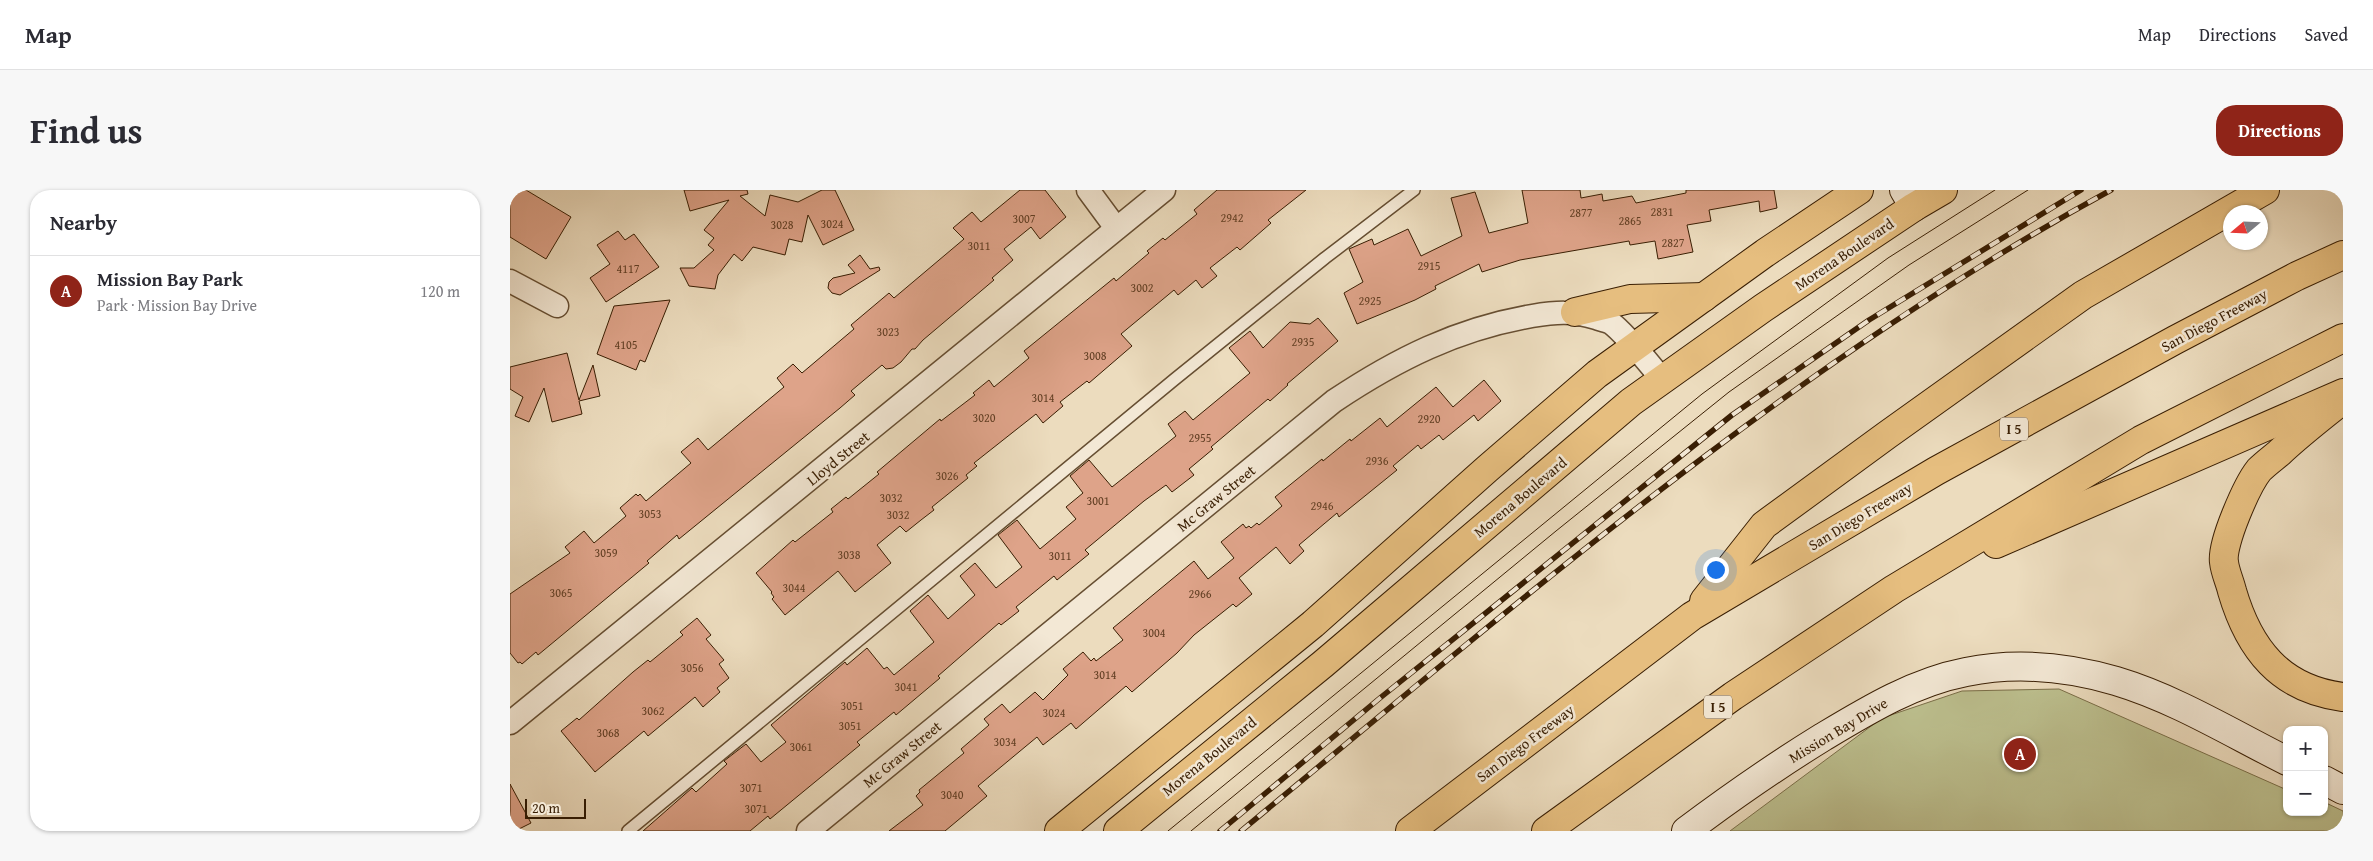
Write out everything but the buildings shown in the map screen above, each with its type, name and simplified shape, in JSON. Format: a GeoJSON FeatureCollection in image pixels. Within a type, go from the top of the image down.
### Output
{"type":"FeatureCollection","features":[{"type":"Feature","properties":{"kind":"main road"},"geometry":{"type":"LineString","coordinates":[[1059,831],[1313,624],[1597,374],[1636,348],[1704,297],[1859,190]]}},
{"type":"Feature","properties":{"kind":"main road","name":"Morena Boulevard"},"geometry":{"type":"LineString","coordinates":[[1118,831],[1323,664],[1631,402],[1763,308],[1909,198],[1943,190]]}},
{"type":"Feature","properties":{"kind":"main road"},"geometry":{"type":"LineString","coordinates":[[1692,616],[1764,525],[2083,296],[2266,190]]}},
{"type":"Feature","properties":{"kind":"main road","name":"San Diego Freeway"},"geometry":{"type":"LineString","coordinates":[[1410,831],[1692,616],[1936,471],[2175,340],[2297,276],[2343,255]]}},
{"type":"Feature","properties":{"kind":"main road"},"geometry":{"type":"LineString","coordinates":[[1576,312],[1630,298],[1704,297]]}},
{"type":"Feature","properties":{"kind":"main road","name":"I 5"},"geometry":{"type":"LineString","coordinates":[[1546,831],[1733,696],[1894,589],[2140,440],[2343,338]]}},
{"type":"Feature","properties":{"kind":"main road"},"geometry":{"type":"LineString","coordinates":[[1894,589],[2343,393]]}},
{"type":"Feature","properties":{"kind":"main road"},"geometry":{"type":"LineString","coordinates":[[2343,400],[2306,428],[2259,470],[2242,500],[2228,538],[2224,561],[2239,615],[2256,647],[2287,678],[2326,695],[2343,697]]}},
{"type":"Feature","properties":{"kind":"main road","name":"Mission Bay Drive"},"geometry":{"type":"LineString","coordinates":[[1686,831],[1796,754],[1873,706],[1929,682],[1967,671],[2031,667],[2073,671],[2117,682],[2162,698],[2283,759]]}},
{"type":"Feature","properties":{"kind":"main road"},"geometry":{"type":"LineString","coordinates":[[2328,782],[2343,790]]}},
{"type":"Feature","properties":{"kind":"street"},"geometry":{"type":"LineString","coordinates":[[1088,190],[1116,228]]}},
{"type":"Feature","properties":{"kind":"street","name":"Lloyd Street"},"geometry":{"type":"LineString","coordinates":[[510,723],[867,434],[1164,190]]}},
{"type":"Feature","properties":{"kind":"street"},"geometry":{"type":"LineString","coordinates":[[510,280],[556,306]]}},
{"type":"Feature","properties":{"kind":"street","name":"Mc Graw Street"},"geometry":{"type":"LineString","coordinates":[[808,831],[1334,402],[1365,381],[1406,358],[1454,336],[1502,322],[1553,313],[1576,312],[1610,323],[1636,348],[1662,379]]}},
{"type":"Feature","properties":{"kind":"lane"},"geometry":{"type":"LineString","coordinates":[[631,830],[1175,378],[1340,246],[1414,190]]}},
{"type":"Feature","properties":{"kind":"green space"},"geometry":{"type":"Polygon","coordinates":[[[2059,689],[2283,788],[2283,816],[2328,816],[2328,804],[2343,811],[2343,831],[1730,831],[1882,718],[1962,691],[2059,689]]]}},
{"type":"Feature","properties":{"kind":"tram line"},"geometry":{"type":"LineString","coordinates":[[1168,831],[1702,394],[1888,258],[1995,190]]}},
{"type":"Feature","properties":{"kind":"tram line"},"geometry":{"type":"LineString","coordinates":[[1191,831],[1556,531],[1729,392],[1909,265],[2028,190]]}},
{"type":"Feature","properties":{"kind":"railway"},"geometry":{"type":"LineString","coordinates":[[1220,831],[1380,698],[1732,415],[1869,320],[2081,190]]}},
{"type":"Feature","properties":{"kind":"railway"},"geometry":{"type":"LineString","coordinates":[[1241,831],[1554,573],[1769,408],[1880,331],[1994,258],[2111,190]]}},
{"type":"Feature","properties":{"kind":"place","name":"Mission Bay Park"},"geometry":{"type":"Point","coordinates":[2020,754]}}]}
